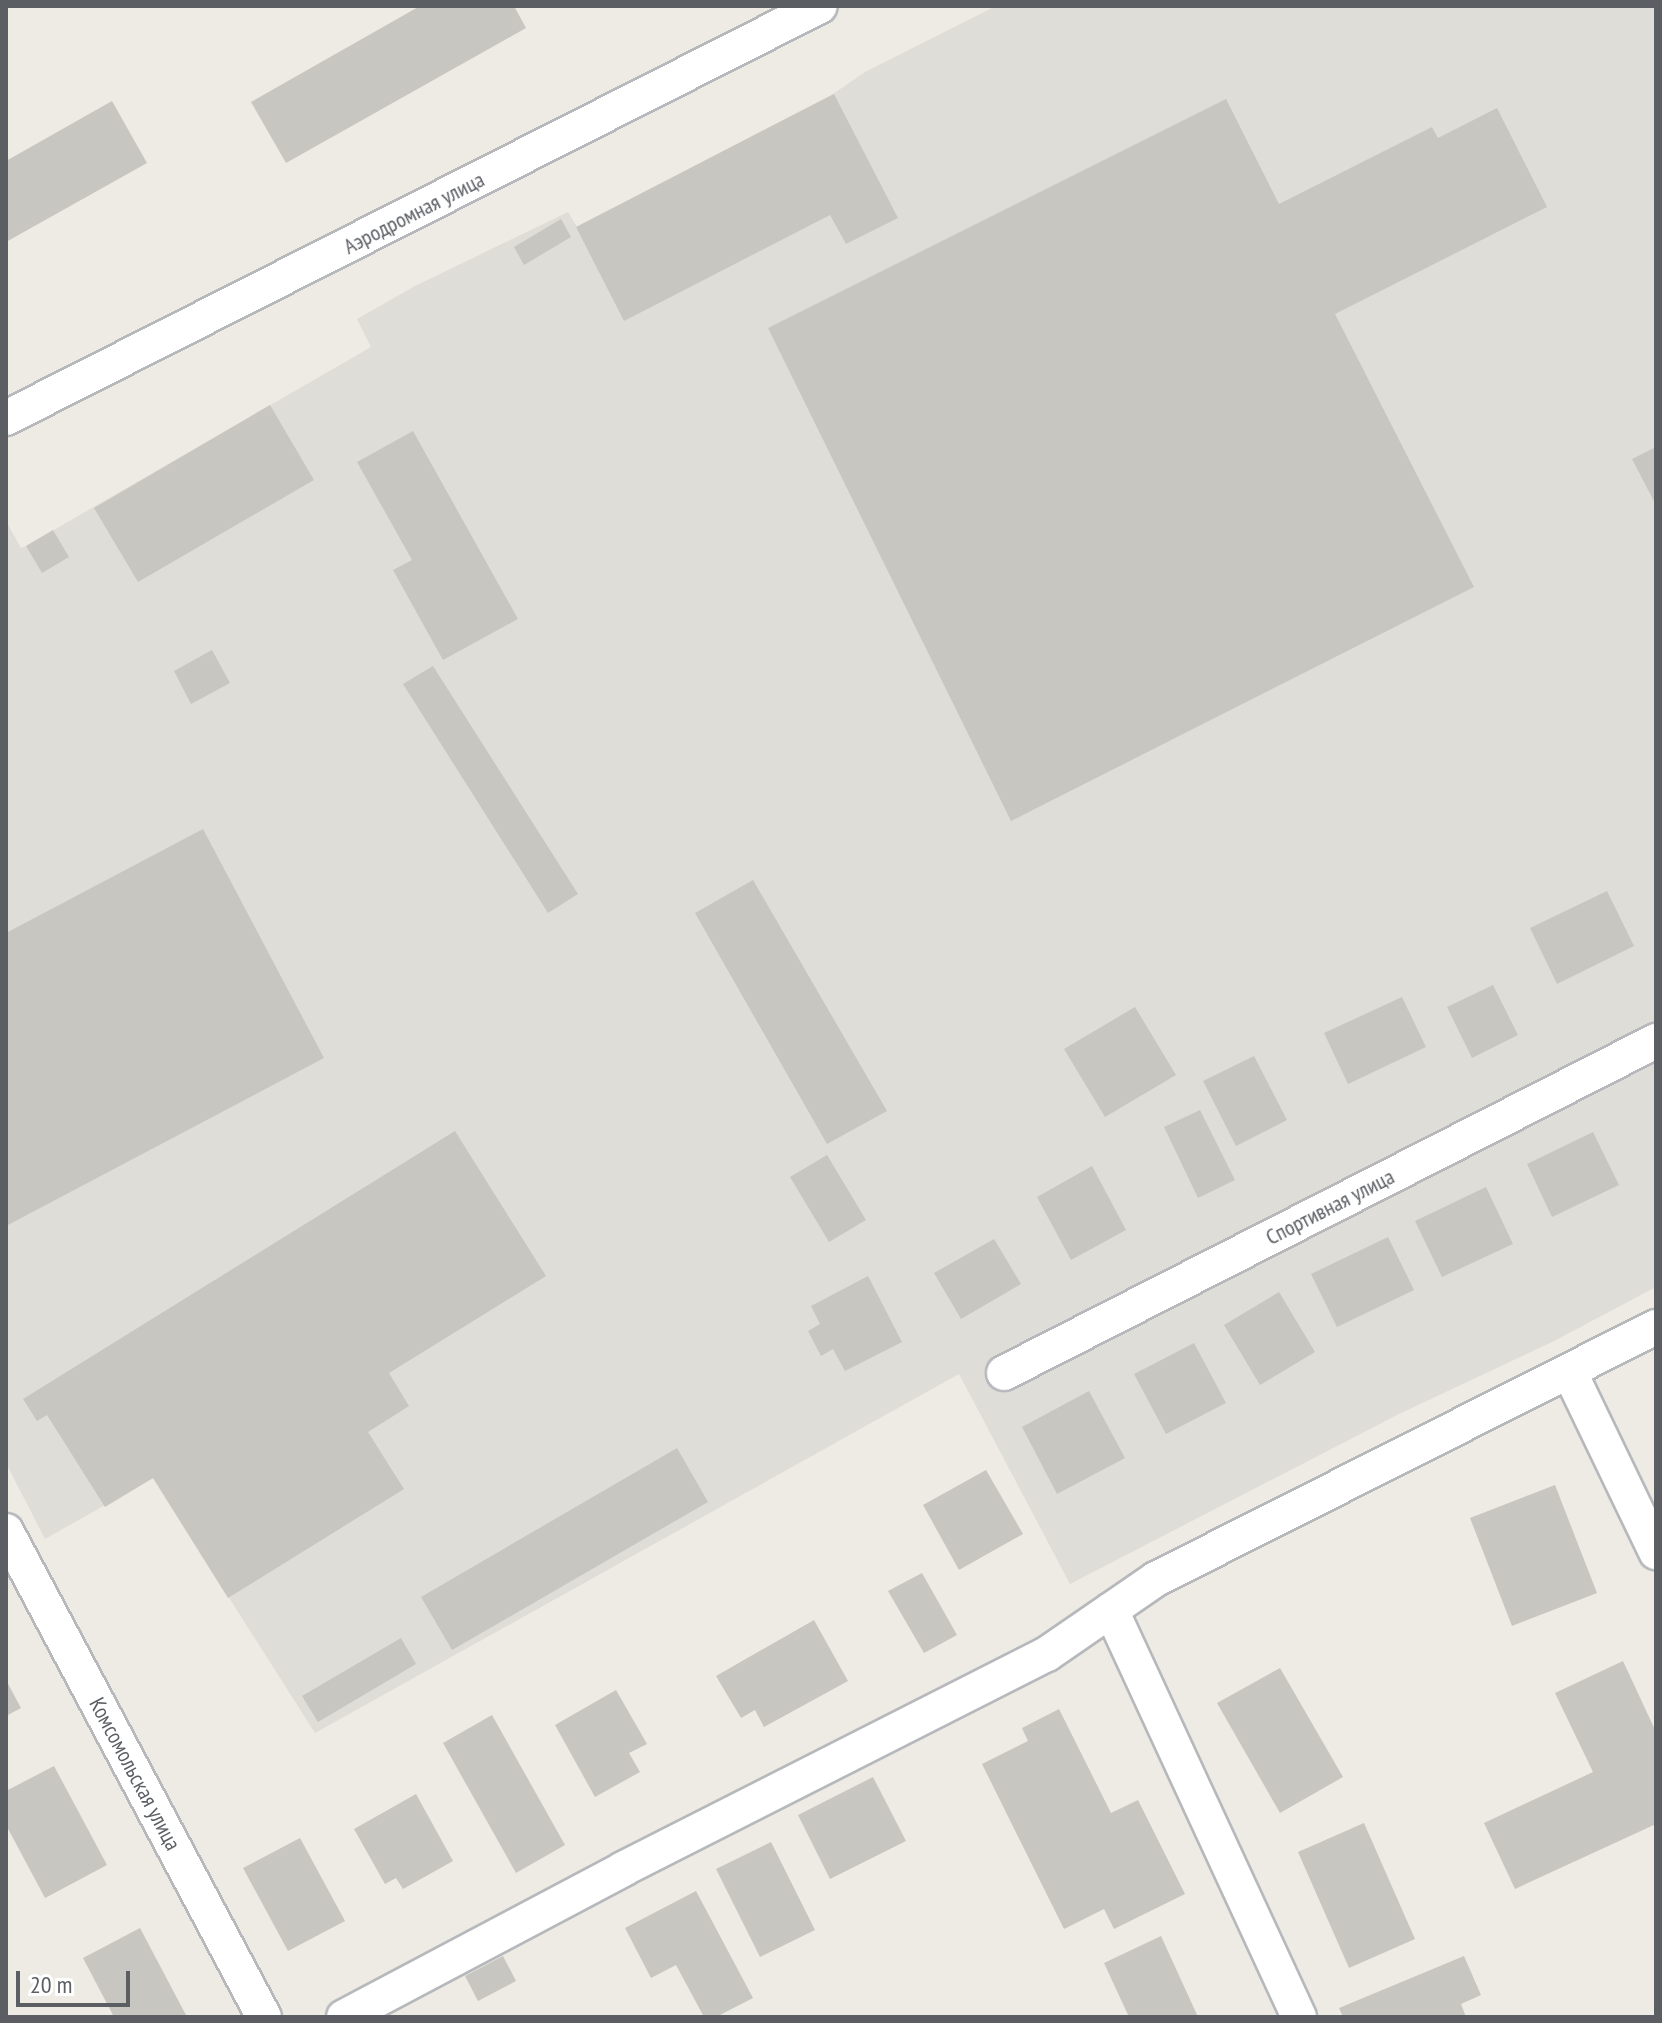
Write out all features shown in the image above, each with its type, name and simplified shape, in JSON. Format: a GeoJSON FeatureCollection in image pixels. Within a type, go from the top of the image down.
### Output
{"type":"FeatureCollection","features":[{"type":"Feature","properties":{"kind":"street","name":"Аэродромная улица"},"geometry":{"type":"LineString","coordinates":[[11,412],[820,6]]}},
{"type":"Feature","properties":{"kind":"street","name":"Спортивная улица"},"geometry":{"type":"LineString","coordinates":[[1004,1373],[1656,1041]]}},
{"type":"Feature","properties":{"kind":"street"},"geometry":{"type":"LineString","coordinates":[[344,2017],[623,1869],[1047,1654],[1156,1579],[1656,1327]]}},
{"type":"Feature","properties":{"kind":"street"},"geometry":{"type":"LineString","coordinates":[[1570,1373],[1656,1552]]}},
{"type":"Feature","properties":{"kind":"street","name":"Комсомольская улица"},"geometry":{"type":"LineString","coordinates":[[6,1531],[264,2017]]}},
{"type":"Feature","properties":{"kind":"street"},"geometry":{"type":"LineString","coordinates":[[1111,1610],[1299,2017]]}},
{"type":"Feature","properties":{"kind":"shaded area"},"geometry":{"type":"Polygon","coordinates":[[[996,6],[1656,6],[1656,1287],[1554,1341],[1399,1414],[1070,1584],[959,1374],[315,1733],[153,1478],[45,1539],[6,1463],[6,521],[21,548],[26,546],[371,347],[357,319],[415,286],[568,212],[577,227],[833,94],[865,72],[996,6]]]}},
{"type":"Feature","properties":{"kind":"building"},"geometry":{"type":"Polygon","coordinates":[[[420,6],[514,6],[526,28],[286,163],[251,102],[420,6]]]}},
{"type":"Feature","properties":{"kind":"building"},"geometry":{"type":"Polygon","coordinates":[[[834,94],[898,218],[846,244],[830,215],[624,321],[576,227],[834,94]]]}},
{"type":"Feature","properties":{"kind":"building"},"geometry":{"type":"Polygon","coordinates":[[[1226,99],[1279,204],[1432,127],[1438,138],[1497,108],[1547,207],[1335,314],[1474,587],[1011,821],[768,328],[1226,99]]]}},
{"type":"Feature","properties":{"kind":"building"},"geometry":{"type":"Polygon","coordinates":[[[112,101],[147,163],[6,242],[6,161],[112,101]]]}},
{"type":"Feature","properties":{"kind":"building"},"geometry":{"type":"Polygon","coordinates":[[[561,219],[571,237],[524,265],[514,247],[561,219]]]}},
{"type":"Feature","properties":{"kind":"building"},"geometry":{"type":"Polygon","coordinates":[[[270,405],[314,480],[138,582],[94,508],[270,405]]]}},
{"type":"Feature","properties":{"kind":"building"},"geometry":{"type":"Polygon","coordinates":[[[413,431],[518,619],[443,660],[393,570],[412,560],[357,462],[413,431]]]}},
{"type":"Feature","properties":{"kind":"building"},"geometry":{"type":"Polygon","coordinates":[[[1656,447],[1656,505],[1632,459],[1656,447]]]}},
{"type":"Feature","properties":{"kind":"building"},"geometry":{"type":"Polygon","coordinates":[[[53,530],[69,557],[42,573],[26,546],[53,530]]]}},
{"type":"Feature","properties":{"kind":"building"},"geometry":{"type":"Polygon","coordinates":[[[212,650],[230,683],[191,704],[174,671],[212,650]]]}},
{"type":"Feature","properties":{"kind":"building"},"geometry":{"type":"Polygon","coordinates":[[[433,666],[578,894],[548,913],[403,684],[433,666]]]}},
{"type":"Feature","properties":{"kind":"building"},"geometry":{"type":"Polygon","coordinates":[[[203,829],[324,1058],[6,1226],[6,933],[203,829]]]}},
{"type":"Feature","properties":{"kind":"building"},"geometry":{"type":"Polygon","coordinates":[[[753,880],[887,1111],[827,1144],[695,913],[753,880]]]}},
{"type":"Feature","properties":{"kind":"building"},"geometry":{"type":"Polygon","coordinates":[[[1607,891],[1634,946],[1557,984],[1530,928],[1607,891]]]}},
{"type":"Feature","properties":{"kind":"building"},"geometry":{"type":"Polygon","coordinates":[[[1493,985],[1518,1035],[1472,1058],[1447,1007],[1493,985]]]}},
{"type":"Feature","properties":{"kind":"building"},"geometry":{"type":"Polygon","coordinates":[[[1402,997],[1426,1047],[1348,1084],[1324,1033],[1402,997]]]}},
{"type":"Feature","properties":{"kind":"building"},"geometry":{"type":"Polygon","coordinates":[[[1135,1007],[1176,1075],[1105,1117],[1064,1049],[1135,1007]]]}},
{"type":"Feature","properties":{"kind":"building"},"geometry":{"type":"Polygon","coordinates":[[[1254,1056],[1287,1120],[1236,1146],[1203,1081],[1254,1056]]]}},
{"type":"Feature","properties":{"kind":"building"},"geometry":{"type":"Polygon","coordinates":[[[1200,1110],[1235,1180],[1198,1198],[1164,1127],[1200,1110]]]}},
{"type":"Feature","properties":{"kind":"building"},"geometry":{"type":"Polygon","coordinates":[[[455,1131],[546,1276],[389,1373],[409,1406],[368,1432],[404,1489],[228,1598],[153,1478],[105,1507],[47,1415],[37,1421],[23,1399],[455,1131]]]}},
{"type":"Feature","properties":{"kind":"building"},"geometry":{"type":"Polygon","coordinates":[[[1593,1132],[1619,1185],[1552,1217],[1527,1164],[1593,1132]]]}},
{"type":"Feature","properties":{"kind":"building"},"geometry":{"type":"Polygon","coordinates":[[[827,1155],[866,1220],[829,1242],[790,1177],[827,1155]]]}},
{"type":"Feature","properties":{"kind":"building"},"geometry":{"type":"Polygon","coordinates":[[[1092,1166],[1126,1230],[1071,1260],[1037,1197],[1092,1166]]]}},
{"type":"Feature","properties":{"kind":"building"},"geometry":{"type":"Polygon","coordinates":[[[1486,1187],[1513,1244],[1442,1277],[1415,1221],[1486,1187]]]}},
{"type":"Feature","properties":{"kind":"building"},"geometry":{"type":"Polygon","coordinates":[[[1388,1237],[1414,1290],[1337,1327],[1311,1274],[1388,1237]]]}},
{"type":"Feature","properties":{"kind":"building"},"geometry":{"type":"Polygon","coordinates":[[[994,1239],[1021,1284],[961,1319],[934,1273],[994,1239]]]}},
{"type":"Feature","properties":{"kind":"building"},"geometry":{"type":"Polygon","coordinates":[[[868,1276],[902,1342],[845,1371],[833,1349],[821,1356],[808,1331],[820,1324],[811,1306],[868,1276]]]}},
{"type":"Feature","properties":{"kind":"building"},"geometry":{"type":"Polygon","coordinates":[[[1279,1292],[1315,1352],[1260,1385],[1224,1325],[1279,1292]]]}},
{"type":"Feature","properties":{"kind":"building"},"geometry":{"type":"Polygon","coordinates":[[[1194,1343],[1226,1403],[1166,1434],[1134,1374],[1194,1343]]]}},
{"type":"Feature","properties":{"kind":"building"},"geometry":{"type":"Polygon","coordinates":[[[1089,1391],[1125,1458],[1057,1494],[1022,1427],[1089,1391]]]}},
{"type":"Feature","properties":{"kind":"building"},"geometry":{"type":"Polygon","coordinates":[[[677,1448],[708,1502],[452,1650],[421,1597],[677,1448]]]}},
{"type":"Feature","properties":{"kind":"building"},"geometry":{"type":"Polygon","coordinates":[[[986,1470],[1023,1534],[959,1570],[923,1505],[986,1470]]]}},
{"type":"Feature","properties":{"kind":"building"},"geometry":{"type":"Polygon","coordinates":[[[1555,1485],[1597,1593],[1512,1626],[1470,1518],[1555,1485]]]}},
{"type":"Feature","properties":{"kind":"building"},"geometry":{"type":"Polygon","coordinates":[[[922,1573],[957,1635],[924,1653],[888,1591],[922,1573]]]}},
{"type":"Feature","properties":{"kind":"building"},"geometry":{"type":"Polygon","coordinates":[[[814,1620],[848,1681],[764,1727],[755,1710],[741,1718],[716,1676],[814,1620]]]}},
{"type":"Feature","properties":{"kind":"building"},"geometry":{"type":"Polygon","coordinates":[[[401,1638],[416,1664],[318,1722],[302,1696],[401,1638]]]}},
{"type":"Feature","properties":{"kind":"building"},"geometry":{"type":"Polygon","coordinates":[[[1623,1661],[1656,1732],[1656,1824],[1515,1889],[1484,1823],[1593,1772],[1555,1693],[1623,1661]]]}},
{"type":"Feature","properties":{"kind":"building"},"geometry":{"type":"Polygon","coordinates":[[[1280,1668],[1343,1777],[1280,1813],[1217,1703],[1280,1668]]]}},
{"type":"Feature","properties":{"kind":"building"},"geometry":{"type":"Polygon","coordinates":[[[6,1680],[21,1708],[6,1716],[6,1680]]]}},
{"type":"Feature","properties":{"kind":"building"},"geometry":{"type":"Polygon","coordinates":[[[616,1690],[647,1744],[629,1753],[640,1772],[595,1797],[555,1725],[616,1690]]]}},
{"type":"Feature","properties":{"kind":"building"},"geometry":{"type":"Polygon","coordinates":[[[1059,1709],[1111,1813],[1138,1800],[1185,1894],[1114,1929],[1104,1909],[1064,1929],[982,1764],[1028,1741],[1022,1728],[1059,1709]]]}},
{"type":"Feature","properties":{"kind":"building"},"geometry":{"type":"Polygon","coordinates":[[[492,1715],[565,1845],[516,1873],[443,1743],[492,1715]]]}},
{"type":"Feature","properties":{"kind":"building"},"geometry":{"type":"Polygon","coordinates":[[[54,1766],[107,1865],[45,1898],[6,1825],[6,1791],[54,1766]]]}},
{"type":"Feature","properties":{"kind":"building"},"geometry":{"type":"Polygon","coordinates":[[[873,1777],[906,1841],[830,1879],[798,1815],[873,1777]]]}},
{"type":"Feature","properties":{"kind":"building"},"geometry":{"type":"Polygon","coordinates":[[[416,1794],[453,1861],[403,1889],[396,1878],[385,1884],[354,1829],[416,1794]]]}},
{"type":"Feature","properties":{"kind":"building"},"geometry":{"type":"Polygon","coordinates":[[[1364,1823],[1415,1939],[1349,1968],[1298,1852],[1364,1823]]]}},
{"type":"Feature","properties":{"kind":"building"},"geometry":{"type":"Polygon","coordinates":[[[300,1838],[345,1921],[288,1951],[243,1868],[300,1838]]]}},
{"type":"Feature","properties":{"kind":"building"},"geometry":{"type":"Polygon","coordinates":[[[771,1842],[815,1930],[760,1957],[716,1869],[771,1842]]]}},
{"type":"Feature","properties":{"kind":"building"},"geometry":{"type":"Polygon","coordinates":[[[696,1891],[753,1998],[716,2017],[704,2017],[676,1965],[651,1978],[625,1928],[696,1891]]]}},
{"type":"Feature","properties":{"kind":"building"},"geometry":{"type":"Polygon","coordinates":[[[140,1928],[187,2017],[114,2017],[83,1958],[140,1928]]]}},
{"type":"Feature","properties":{"kind":"building"},"geometry":{"type":"Polygon","coordinates":[[[1161,1936],[1198,2017],[1129,2017],[1104,1963],[1161,1936]]]}},
{"type":"Feature","properties":{"kind":"building"},"geometry":{"type":"Polygon","coordinates":[[[503,1956],[516,1981],[478,2001],[465,1976],[503,1956]]]}},
{"type":"Feature","properties":{"kind":"building"},"geometry":{"type":"Polygon","coordinates":[[[1464,1956],[1481,1995],[1461,2004],[1466,2017],[1343,2017],[1339,2008],[1464,1956]]]}}]}
